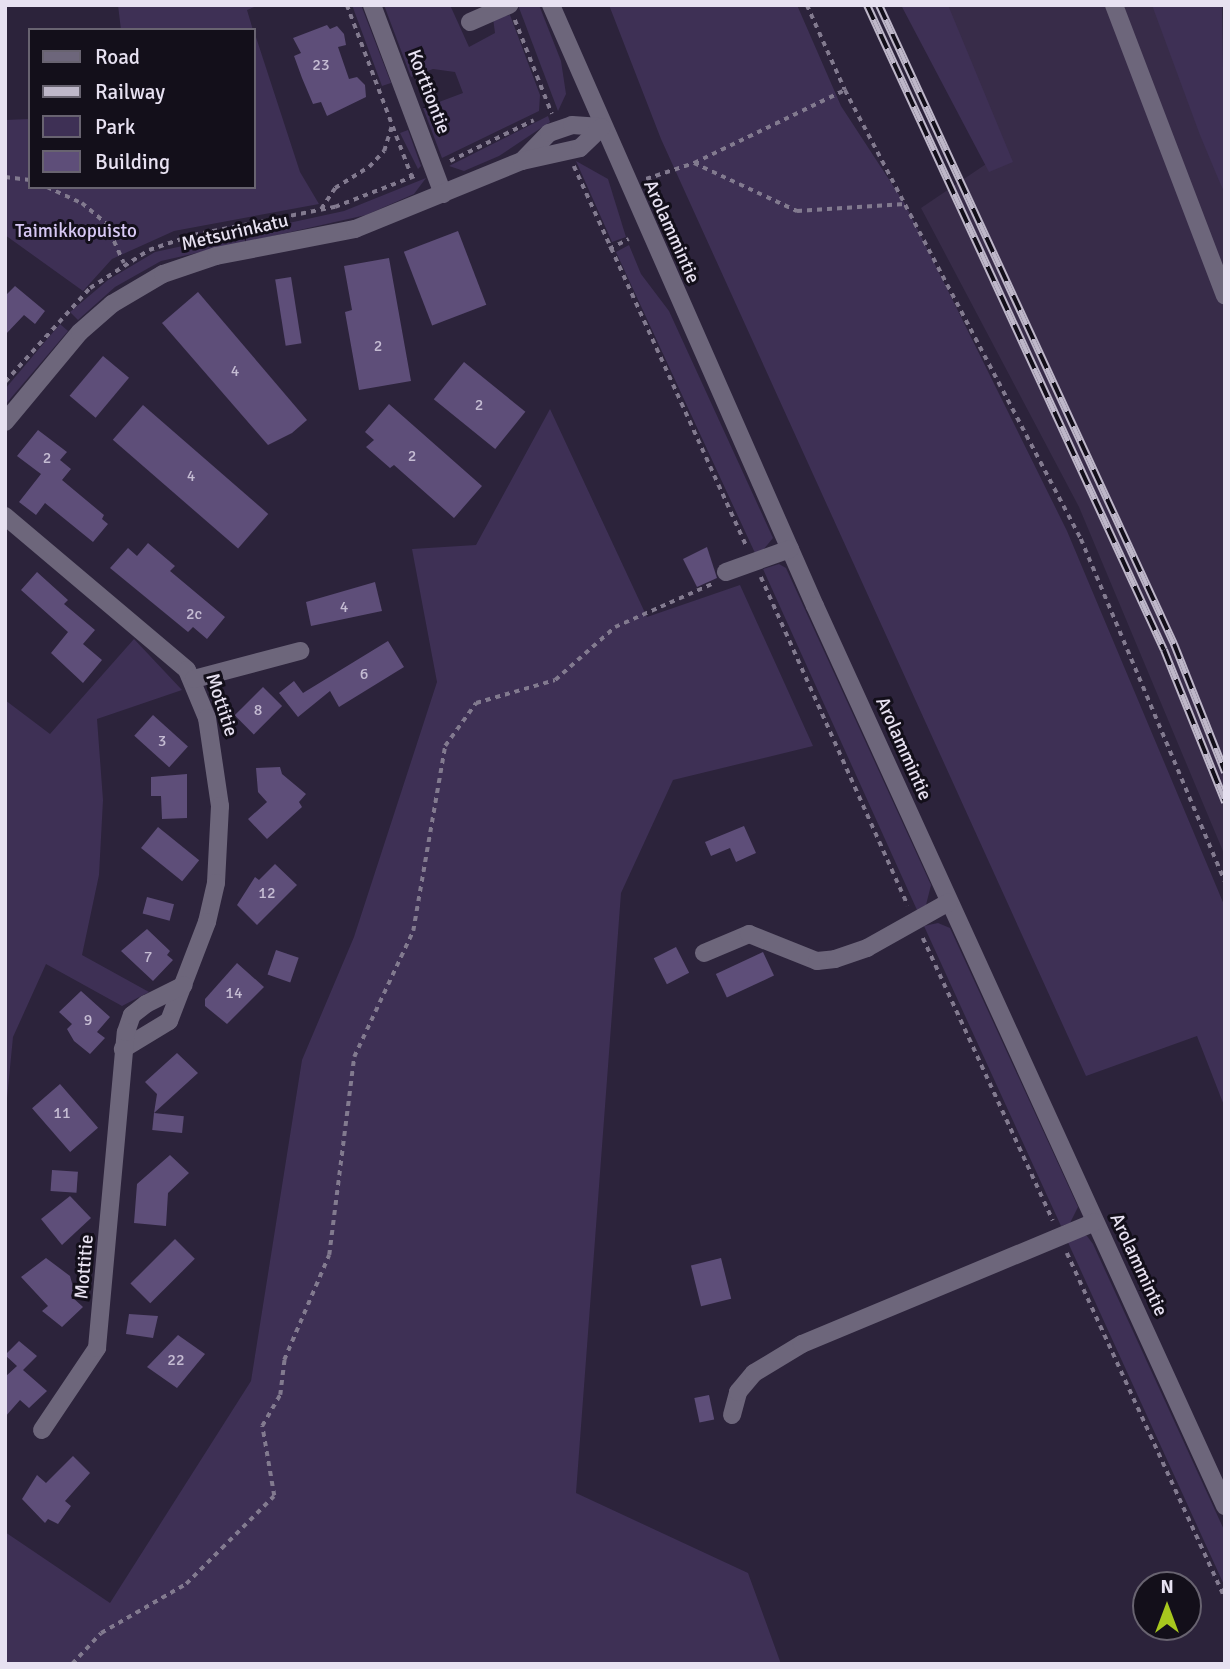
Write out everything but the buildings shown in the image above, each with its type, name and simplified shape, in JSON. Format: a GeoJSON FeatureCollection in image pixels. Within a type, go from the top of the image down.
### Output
{"type":"FeatureCollection","features":[{"type":"Feature","properties":{"kind":"street","name":"Korttiontie"},"geometry":{"type":"LineString","coordinates":[[372,5],[443,194]]}},
{"type":"Feature","properties":{"kind":"street","name":"Arolammintie"},"geometry":{"type":"LineString","coordinates":[[551,5],[628,187],[790,549],[1225,1506]]}},
{"type":"Feature","properties":{"kind":"street"},"geometry":{"type":"LineString","coordinates":[[1114,5],[1225,295]]}},
{"type":"Feature","properties":{"kind":"street"},"geometry":{"type":"LineString","coordinates":[[470,22],[511,11]]}},
{"type":"Feature","properties":{"kind":"street","name":"Metsurinkatu"},"geometry":{"type":"LineString","coordinates":[[5,422],[80,332],[112,304],[163,274],[216,256],[355,229],[522,161],[580,148],[602,127]]}},
{"type":"Feature","properties":{"kind":"street"},"geometry":{"type":"LineString","coordinates":[[559,130],[602,127]]}},
{"type":"Feature","properties":{"kind":"street","name":"Metsurinkatu"},"geometry":{"type":"LineString","coordinates":[[522,161],[559,130]]}},
{"type":"Feature","properties":{"kind":"street","name":"Mottitie"},"geometry":{"type":"LineString","coordinates":[[5,516],[194,679],[217,767],[220,844],[207,922],[169,1021],[123,1049]]}},
{"type":"Feature","properties":{"kind":"street"},"geometry":{"type":"LineString","coordinates":[[726,572],[790,549]]}},
{"type":"Feature","properties":{"kind":"street"},"geometry":{"type":"LineString","coordinates":[[194,679],[300,651]]}},
{"type":"Feature","properties":{"kind":"street"},"geometry":{"type":"LineString","coordinates":[[704,953],[749,934],[817,961],[835,959],[867,948],[949,902]]}},
{"type":"Feature","properties":{"kind":"street","name":"Mottitie"},"geometry":{"type":"LineString","coordinates":[[42,1430],[97,1348],[123,1049],[132,1016],[184,985]]}},
{"type":"Feature","properties":{"kind":"street"},"geometry":{"type":"LineString","coordinates":[[732,1415],[738,1392],[754,1373],[802,1344],[1095,1222]]}},
{"type":"Feature","properties":{"kind":"path"},"geometry":{"type":"LineString","coordinates":[[346,5],[412,177]]}},
{"type":"Feature","properties":{"kind":"path"},"geometry":{"type":"LineString","coordinates":[[807,5],[845,90],[1081,538],[1225,881]]}},
{"type":"Feature","properties":{"kind":"path"},"geometry":{"type":"LineString","coordinates":[[511,11],[559,130]]}},
{"type":"Feature","properties":{"kind":"path"},"geometry":{"type":"LineString","coordinates":[[628,187],[694,163],[845,90]]}},
{"type":"Feature","properties":{"kind":"path"},"geometry":{"type":"LineString","coordinates":[[320,211],[335,188],[384,152],[392,125]]}},
{"type":"Feature","properties":{"kind":"path"},"geometry":{"type":"LineString","coordinates":[[568,152],[915,921],[1225,1598]]}},
{"type":"Feature","properties":{"kind":"path"},"geometry":{"type":"LineString","coordinates":[[694,163],[797,211],[905,204]]}},
{"type":"Feature","properties":{"kind":"path"},"geometry":{"type":"LineString","coordinates":[[5,177],[28,180]]}},
{"type":"Feature","properties":{"kind":"path"},"geometry":{"type":"LineString","coordinates":[[51,189],[82,203],[106,223],[124,263]]}},
{"type":"Feature","properties":{"kind":"path"},"geometry":{"type":"LineString","coordinates":[[610,249],[629,239]]}},
{"type":"Feature","properties":{"kind":"path"},"geometry":{"type":"LineString","coordinates":[[72,1664],[101,1633],[186,1584],[274,1496],[262,1426],[280,1395],[284,1360],[329,1255],[354,1057],[413,931],[446,746],[475,703],[555,680],[615,626],[690,595],[726,572]]}},
{"type":"Feature","properties":{"kind":"shaded area"},"geometry":{"type":"Polygon","coordinates":[[[935,5],[1153,5],[1225,195],[1225,856],[1079,507],[921,208],[989,162],[935,5]]]}},
{"type":"Feature","properties":{"kind":"green space"},"geometry":{"type":"Polygon","coordinates":[[[118,5],[259,5],[247,10],[252,28],[121,28],[118,5]]]}},
{"type":"Feature","properties":{"kind":"green space"},"geometry":{"type":"Polygon","coordinates":[[[352,5],[361,5],[391,83],[382,86],[352,5]]]}},
{"type":"Feature","properties":{"kind":"green space"},"geometry":{"type":"Polygon","coordinates":[[[384,5],[450,5],[469,47],[495,33],[493,18],[510,15],[540,95],[539,111],[442,158],[423,108],[463,93],[455,72],[433,69],[411,77],[384,5]]]}},
{"type":"Feature","properties":{"kind":"green space"},"geometry":{"type":"Polygon","coordinates":[[[518,5],[539,5],[561,61],[566,94],[558,111],[518,5]]]}},
{"type":"Feature","properties":{"kind":"green space"},"geometry":{"type":"Polygon","coordinates":[[[609,5],[797,5],[841,106],[905,204],[1067,531],[1225,907],[1225,1108],[1197,1036],[1086,1076],[661,139],[609,5]]]}},
{"type":"Feature","properties":{"kind":"green space"},"geometry":{"type":"Polygon","coordinates":[[[901,5],[948,5],[1013,162],[989,172],[901,5]]]}},
{"type":"Feature","properties":{"kind":"green space"},"geometry":{"type":"Polygon","coordinates":[[[1152,5],[1222,5],[1225,195],[1200,135],[1152,5]]]}},
{"type":"Feature","properties":{"kind":"green space","name":"Taimikkopuisto"},"geometry":{"type":"Polygon","coordinates":[[[256,37],[300,172],[319,204],[174,231],[112,259],[83,291],[5,235],[5,120],[28,119],[28,189],[256,189],[256,37]]]}},
{"type":"Feature","properties":{"kind":"green space"},"geometry":{"type":"Polygon","coordinates":[[[548,116],[550,122],[499,156],[464,171],[449,166],[548,116]]]}},
{"type":"Feature","properties":{"kind":"green space"},"geometry":{"type":"Polygon","coordinates":[[[408,130],[421,166],[418,169],[400,133],[408,130]]]}},
{"type":"Feature","properties":{"kind":"green space"},"geometry":{"type":"Polygon","coordinates":[[[576,161],[608,179],[626,237],[612,242],[576,161]]]}},
{"type":"Feature","properties":{"kind":"green space"},"geometry":{"type":"Polygon","coordinates":[[[426,178],[414,194],[366,215],[161,261],[115,287],[78,320],[70,312],[108,280],[155,252],[344,211],[426,178]]]}},
{"type":"Feature","properties":{"kind":"green space"},"geometry":{"type":"Polygon","coordinates":[[[629,245],[641,274],[669,311],[773,538],[763,550],[755,553],[616,252],[629,245]]]}},
{"type":"Feature","properties":{"kind":"green space"},"geometry":{"type":"Polygon","coordinates":[[[60,324],[68,331],[5,405],[5,389],[60,324]]]}},
{"type":"Feature","properties":{"kind":"green space"},"geometry":{"type":"Polygon","coordinates":[[[550,409],[647,617],[740,585],[813,746],[673,780],[621,893],[576,1493],[748,1573],[781,1664],[5,1664],[5,1532],[110,1603],[251,1381],[302,1060],[354,937],[437,682],[412,549],[476,545],[550,409]]]}},
{"type":"Feature","properties":{"kind":"green space"},"geometry":{"type":"Polygon","coordinates":[[[779,564],[786,568],[931,885],[926,905],[917,910],[763,569],[779,564]]]}},
{"type":"Feature","properties":{"kind":"green space"},"geometry":{"type":"Polygon","coordinates":[[[134,639],[182,690],[97,719],[103,800],[99,875],[82,955],[149,992],[122,1006],[46,964],[13,1037],[5,1119],[5,700],[50,734],[134,639]]]}},
{"type":"Feature","properties":{"kind":"green space"},"geometry":{"type":"Polygon","coordinates":[[[938,923],[950,928],[1078,1207],[1070,1223],[1061,1226],[924,926],[938,923]]]}},
{"type":"Feature","properties":{"kind":"green space"},"geometry":{"type":"Polygon","coordinates":[[[1077,1234],[1087,1236],[1093,1244],[1225,1532],[1225,1587],[1066,1238],[1077,1234]]]}},
{"type":"Feature","properties":{"kind":"railway"},"geometry":{"type":"LineString","coordinates":[[867,5],[1164,650],[1225,802]]}},
{"type":"Feature","properties":{"kind":"railway"},"geometry":{"type":"LineString","coordinates":[[879,5],[1174,644],[1225,772]]}}]}
